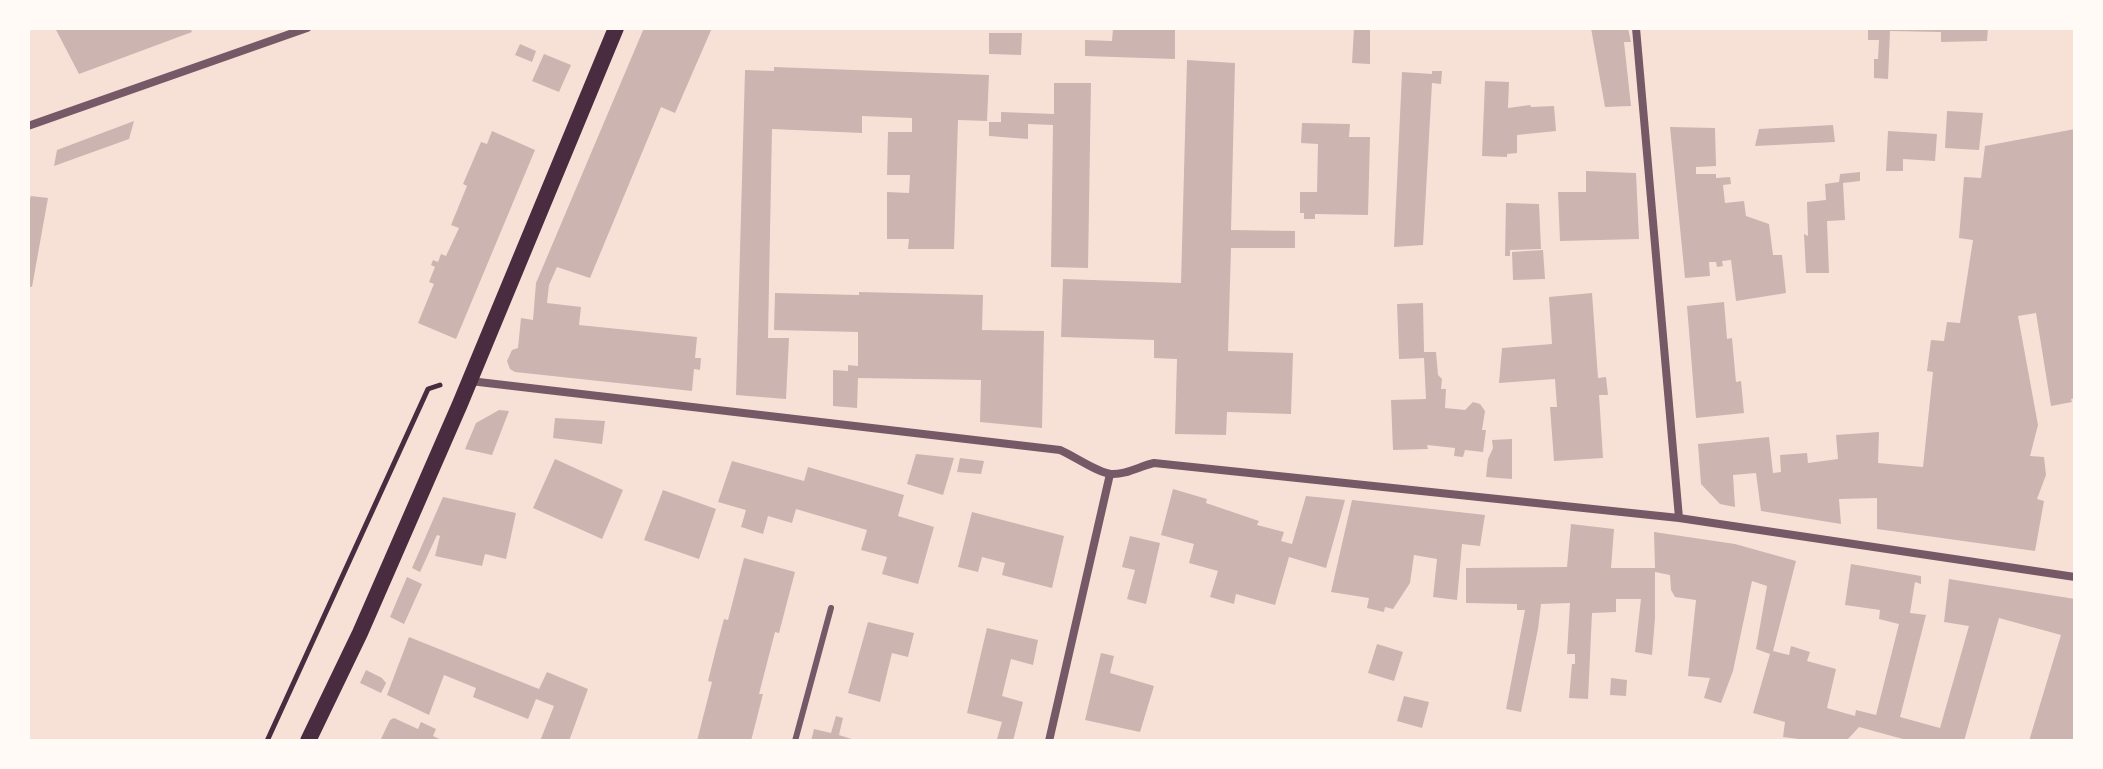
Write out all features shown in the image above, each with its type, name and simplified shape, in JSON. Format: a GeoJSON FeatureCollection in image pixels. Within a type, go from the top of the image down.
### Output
{"type":"FeatureCollection","features":[{"type":"Feature","properties":{"kind":"main road"},"geometry":{"type":"LineString","coordinates":[[308,741],[360,633],[470,379],[616,28]]}},
{"type":"Feature","properties":{"kind":"street"},"geometry":{"type":"LineString","coordinates":[[28,126],[307,28]]}},
{"type":"Feature","properties":{"kind":"street"},"geometry":{"type":"LineString","coordinates":[[1636,28],[1679,518]]}},
{"type":"Feature","properties":{"kind":"street"},"geometry":{"type":"LineString","coordinates":[[470,379],[1060,450],[1082,459],[1094,469],[1110,474],[1129,472],[1154,463],[1679,518],[2075,577]]}},
{"type":"Feature","properties":{"kind":"street"},"geometry":{"type":"LineString","coordinates":[[1049,741],[1110,474]]}},
{"type":"Feature","properties":{"kind":"lane"},"geometry":{"type":"LineString","coordinates":[[795,741],[831,608]]}},
{"type":"Feature","properties":{"kind":"path"},"geometry":{"type":"LineString","coordinates":[[267,741],[428,389],[470,379]]}},
{"type":"Feature","properties":{"kind":"building"},"geometry":{"type":"Polygon","coordinates":[[[55,28],[190,28],[192,32],[79,74],[55,28]]]}},
{"type":"Feature","properties":{"kind":"building"},"geometry":{"type":"Polygon","coordinates":[[[644,28],[712,28],[675,113],[661,107],[590,278],[557,267],[549,285],[547,303],[581,307],[579,325],[697,337],[695,358],[701,358],[700,370],[694,369],[692,391],[515,372],[507,361],[512,350],[518,348],[521,318],[533,320],[536,283],[644,28]]]}},
{"type":"Feature","properties":{"kind":"building"},"geometry":{"type":"Polygon","coordinates":[[[1113,28],[1175,28],[1175,59],[1085,56],[1085,40],[1112,41],[1113,28]]]}},
{"type":"Feature","properties":{"kind":"building"},"geometry":{"type":"Polygon","coordinates":[[[1354,28],[1370,28],[1370,64],[1352,63],[1354,28]]]}},
{"type":"Feature","properties":{"kind":"building"},"geometry":{"type":"Polygon","coordinates":[[[1591,28],[1628,28],[1631,42],[1624,42],[1631,106],[1605,107],[1591,28]]]}},
{"type":"Feature","properties":{"kind":"building"},"geometry":{"type":"Polygon","coordinates":[[[1868,28],[1988,28],[1987,41],[1941,42],[1941,32],[1890,31],[1888,79],[1874,78],[1874,59],[1878,59],[1879,40],[1868,40],[1868,28]]]}},
{"type":"Feature","properties":{"kind":"building"},"geometry":{"type":"Polygon","coordinates":[[[989,33],[1022,33],[1021,55],[989,54],[989,33]]]}},
{"type":"Feature","properties":{"kind":"building"},"geometry":{"type":"Polygon","coordinates":[[[520,44],[536,51],[532,62],[515,55],[520,44]]]}},
{"type":"Feature","properties":{"kind":"building"},"geometry":{"type":"Polygon","coordinates":[[[544,54],[571,65],[559,92],[532,81],[544,54]]]}},
{"type":"Feature","properties":{"kind":"building"},"geometry":{"type":"Polygon","coordinates":[[[1187,60],[1235,63],[1231,230],[1295,231],[1295,248],[1231,248],[1228,351],[1293,353],[1291,414],[1227,412],[1226,435],[1175,434],[1177,359],[1154,358],[1154,340],[1061,337],[1063,279],[1181,283],[1187,60]]]}},
{"type":"Feature","properties":{"kind":"building"},"geometry":{"type":"Polygon","coordinates":[[[774,67],[989,75],[987,121],[958,120],[954,249],[908,249],[909,239],[887,239],[887,192],[909,193],[910,175],[887,175],[888,132],[912,132],[912,118],[862,116],[862,133],[772,129],[768,338],[789,338],[786,399],[736,395],[745,70],[774,71],[774,67]]]}},
{"type":"Feature","properties":{"kind":"building"},"geometry":{"type":"Polygon","coordinates":[[[1432,71],[1442,71],[1441,84],[1432,83],[1423,245],[1394,247],[1402,72],[1432,74],[1432,71]]]}},
{"type":"Feature","properties":{"kind":"building"},"geometry":{"type":"Polygon","coordinates":[[[1485,81],[1509,82],[1508,108],[1554,106],[1556,131],[1517,135],[1517,153],[1507,154],[1507,157],[1482,156],[1485,81]]]}},
{"type":"Feature","properties":{"kind":"building"},"geometry":{"type":"Polygon","coordinates":[[[1054,83],[1091,83],[1088,268],[1051,267],[1053,125],[1028,124],[1028,139],[989,136],[989,122],[1001,122],[1001,112],[1054,114],[1054,83]]]}},
{"type":"Feature","properties":{"kind":"building"},"geometry":{"type":"Polygon","coordinates":[[[1947,111],[1983,113],[1979,150],[1945,148],[1947,111]]]}},
{"type":"Feature","properties":{"kind":"building"},"geometry":{"type":"Polygon","coordinates":[[[134,121],[129,139],[54,166],[57,150],[134,121]]]}},
{"type":"Feature","properties":{"kind":"building"},"geometry":{"type":"Polygon","coordinates":[[[1302,123],[1350,124],[1349,137],[1370,137],[1368,215],[1315,214],[1315,219],[1304,219],[1304,213],[1300,213],[1300,192],[1317,192],[1318,144],[1301,143],[1302,123]]]}},
{"type":"Feature","properties":{"kind":"building"},"geometry":{"type":"Polygon","coordinates":[[[1833,125],[1835,142],[1755,146],[1759,129],[1833,125]]]}},
{"type":"Feature","properties":{"kind":"building"},"geometry":{"type":"Polygon","coordinates":[[[1670,127],[1715,128],[1716,166],[1696,167],[1696,174],[1730,177],[1731,184],[1723,185],[1725,203],[1744,201],[1746,216],[1769,224],[1773,255],[1782,255],[1786,293],[1736,301],[1731,260],[1722,261],[1723,266],[1717,267],[1716,262],[1709,262],[1710,276],[1685,278],[1670,127]]]}},
{"type":"Feature","properties":{"kind":"building"},"geometry":{"type":"Polygon","coordinates":[[[2075,129],[2075,398],[2071,399],[2072,402],[2051,406],[2036,313],[2018,316],[2038,425],[2030,456],[2044,457],[2046,475],[2037,499],[2044,501],[2035,551],[1877,529],[1877,498],[1839,499],[1841,524],[1761,511],[1756,473],[1733,475],[1735,507],[1720,504],[1701,484],[1698,444],[1769,437],[1773,473],[1781,472],[1780,455],[1807,453],[1808,463],[1838,459],[1836,435],[1879,432],[1878,463],[1923,467],[1933,372],[1927,371],[1931,340],[1944,341],[1947,322],[1960,323],[1973,240],[1959,238],[1964,177],[1981,178],[1985,146],[2075,129]]]}},
{"type":"Feature","properties":{"kind":"building"},"geometry":{"type":"Polygon","coordinates":[[[492,131],[535,150],[456,339],[418,323],[434,284],[429,282],[435,267],[431,265],[433,260],[438,262],[441,254],[446,256],[459,228],[451,225],[467,186],[463,184],[481,142],[487,144],[492,131]]]}},
{"type":"Feature","properties":{"kind":"building"},"geometry":{"type":"Polygon","coordinates":[[[1888,131],[1937,134],[1935,161],[1903,159],[1903,171],[1886,171],[1888,131]]]}},
{"type":"Feature","properties":{"kind":"building"},"geometry":{"type":"Polygon","coordinates":[[[1586,171],[1636,173],[1639,239],[1560,241],[1558,192],[1586,192],[1586,171]]]}},
{"type":"Feature","properties":{"kind":"building"},"geometry":{"type":"Polygon","coordinates":[[[1860,172],[1860,181],[1843,183],[1845,220],[1827,221],[1829,273],[1806,273],[1804,234],[1808,236],[1807,202],[1826,200],[1825,184],[1839,182],[1840,174],[1860,172]]]}},
{"type":"Feature","properties":{"kind":"building"},"geometry":{"type":"Polygon","coordinates":[[[31,196],[48,198],[32,287],[28,286],[28,204],[31,196]]]}},
{"type":"Feature","properties":{"kind":"building"},"geometry":{"type":"Polygon","coordinates":[[[1506,203],[1539,204],[1541,249],[1510,250],[1510,256],[1505,256],[1506,203]]]}},
{"type":"Feature","properties":{"kind":"building"},"geometry":{"type":"Polygon","coordinates":[[[1543,250],[1545,279],[1513,280],[1512,252],[1543,250]]]}},
{"type":"Feature","properties":{"kind":"building"},"geometry":{"type":"Polygon","coordinates":[[[859,292],[983,295],[982,330],[1044,331],[1042,428],[980,422],[981,380],[858,378],[857,408],[833,406],[833,370],[848,371],[848,365],[858,366],[858,332],[774,330],[775,293],[859,295],[859,292]]]}},
{"type":"Feature","properties":{"kind":"building"},"geometry":{"type":"Polygon","coordinates":[[[1592,293],[1598,378],[1606,377],[1608,395],[1599,395],[1603,458],[1554,461],[1550,407],[1557,407],[1555,379],[1499,383],[1502,348],[1552,344],[1549,297],[1592,293]]]}},
{"type":"Feature","properties":{"kind":"building"},"geometry":{"type":"Polygon","coordinates":[[[1724,302],[1727,339],[1732,338],[1736,382],[1741,381],[1744,413],[1696,418],[1687,306],[1724,302]]]}},
{"type":"Feature","properties":{"kind":"building"},"geometry":{"type":"Polygon","coordinates":[[[1423,303],[1424,352],[1436,352],[1441,389],[1446,389],[1445,408],[1465,410],[1473,402],[1480,404],[1485,411],[1483,452],[1465,450],[1463,457],[1454,456],[1455,448],[1427,445],[1428,449],[1393,450],[1391,400],[1426,399],[1424,358],[1399,359],[1397,304],[1423,303]]]}},
{"type":"Feature","properties":{"kind":"building"},"geometry":{"type":"Polygon","coordinates":[[[499,410],[509,411],[492,455],[465,449],[476,423],[499,410]]]}},
{"type":"Feature","properties":{"kind":"building"},"geometry":{"type":"Polygon","coordinates":[[[555,418],[605,421],[602,444],[553,438],[555,418]]]}},
{"type":"Feature","properties":{"kind":"building"},"geometry":{"type":"Polygon","coordinates":[[[1512,439],[1512,479],[1486,477],[1492,440],[1512,439]]]}},
{"type":"Feature","properties":{"kind":"building"},"geometry":{"type":"Polygon","coordinates":[[[916,454],[954,458],[943,495],[907,484],[916,454]]]}},
{"type":"Feature","properties":{"kind":"building"},"geometry":{"type":"Polygon","coordinates":[[[960,458],[984,461],[981,474],[957,472],[960,458]]]}},
{"type":"Feature","properties":{"kind":"building"},"geometry":{"type":"Polygon","coordinates":[[[555,459],[623,490],[602,539],[533,508],[555,459]]]}},
{"type":"Feature","properties":{"kind":"building"},"geometry":{"type":"Polygon","coordinates":[[[732,461],[804,481],[808,467],[904,495],[898,516],[934,527],[918,584],[882,574],[887,557],[861,550],[867,530],[796,509],[792,523],[768,516],[763,534],[741,527],[746,510],[718,502],[732,461]]]}},
{"type":"Feature","properties":{"kind":"building"},"geometry":{"type":"Polygon","coordinates":[[[1173,489],[1207,499],[1206,503],[1259,521],[1257,525],[1284,532],[1281,541],[1292,544],[1306,496],[1345,500],[1326,568],[1289,557],[1275,605],[1236,594],[1234,604],[1210,597],[1218,571],[1189,563],[1194,544],[1161,535],[1173,489]]]}},
{"type":"Feature","properties":{"kind":"building"},"geometry":{"type":"Polygon","coordinates":[[[663,490],[716,509],[699,559],[644,540],[663,490]]]}},
{"type":"Feature","properties":{"kind":"building"},"geometry":{"type":"Polygon","coordinates":[[[443,497],[516,513],[506,559],[485,554],[482,566],[435,556],[440,536],[437,535],[420,572],[412,568],[443,497]]]}},
{"type":"Feature","properties":{"kind":"building"},"geometry":{"type":"Polygon","coordinates":[[[1352,500],[1485,515],[1480,546],[1462,544],[1457,600],[1433,597],[1437,559],[1414,555],[1410,583],[1393,609],[1385,607],[1384,612],[1367,608],[1369,598],[1331,592],[1352,500]]]}},
{"type":"Feature","properties":{"kind":"building"},"geometry":{"type":"Polygon","coordinates":[[[972,512],[1064,536],[1052,588],[1002,575],[1005,563],[982,557],[978,572],[958,567],[972,512]]]}},
{"type":"Feature","properties":{"kind":"building"},"geometry":{"type":"Polygon","coordinates":[[[1571,524],[1614,529],[1611,568],[1655,568],[1654,532],[1735,544],[1796,561],[1773,651],[1789,655],[1791,646],[1810,652],[1807,661],[1836,669],[1827,708],[1855,716],[1856,710],[1876,715],[1899,624],[1879,619],[1880,610],[1845,605],[1851,564],[1921,576],[1921,584],[1915,582],[1910,613],[1926,615],[1900,717],[1940,728],[1969,626],[1944,622],[1949,579],[2075,599],[2075,741],[2029,741],[2061,635],[1999,618],[1964,741],[1910,741],[1859,727],[1849,741],[1783,737],[1785,722],[1753,713],[1770,654],[1756,649],[1767,586],[1752,581],[1733,671],[1721,703],[1704,698],[1710,678],[1688,676],[1696,600],[1675,597],[1670,575],[1655,572],[1652,655],[1635,652],[1641,599],[1616,599],[1616,612],[1592,613],[1588,699],[1569,698],[1572,664],[1575,664],[1575,654],[1567,654],[1570,603],[1541,604],[1521,712],[1506,709],[1525,610],[1517,610],[1517,604],[1466,603],[1466,568],[1567,567],[1571,524]]]}},
{"type":"Feature","properties":{"kind":"building"},"geometry":{"type":"Polygon","coordinates":[[[1130,536],[1160,543],[1146,604],[1127,599],[1135,570],[1122,567],[1130,536]]]}},
{"type":"Feature","properties":{"kind":"building"},"geometry":{"type":"Polygon","coordinates":[[[744,558],[795,572],[779,633],[775,632],[751,741],[697,741],[712,682],[708,681],[716,649],[724,619],[728,620],[744,558]]]}},
{"type":"Feature","properties":{"kind":"building"},"geometry":{"type":"Polygon","coordinates":[[[407,577],[422,584],[404,624],[390,617],[407,577]]]}},
{"type":"Feature","properties":{"kind":"building"},"geometry":{"type":"Polygon","coordinates":[[[868,622],[914,633],[908,657],[892,653],[880,702],[848,693],[868,622]]]}},
{"type":"Feature","properties":{"kind":"building"},"geometry":{"type":"Polygon","coordinates":[[[987,628],[1038,640],[1033,665],[1011,659],[1002,696],[1023,702],[1013,741],[997,739],[1002,722],[967,713],[987,628]]]}},
{"type":"Feature","properties":{"kind":"building"},"geometry":{"type":"Polygon","coordinates":[[[409,637],[539,689],[547,672],[588,689],[569,741],[540,741],[554,706],[536,699],[528,719],[473,697],[476,688],[444,675],[429,715],[387,695],[409,637]]]}},
{"type":"Feature","properties":{"kind":"building"},"geometry":{"type":"Polygon","coordinates":[[[1377,644],[1403,652],[1394,681],[1368,673],[1377,644]]]}},
{"type":"Feature","properties":{"kind":"building"},"geometry":{"type":"Polygon","coordinates":[[[1101,653],[1114,656],[1110,673],[1154,686],[1140,732],[1085,720],[1101,653]]]}},
{"type":"Feature","properties":{"kind":"building"},"geometry":{"type":"Polygon","coordinates":[[[366,670],[386,683],[381,693],[360,683],[366,670]]]}},
{"type":"Feature","properties":{"kind":"building"},"geometry":{"type":"Polygon","coordinates":[[[1611,678],[1627,680],[1626,696],[1610,695],[1611,678]]]}},
{"type":"Feature","properties":{"kind":"building"},"geometry":{"type":"Polygon","coordinates":[[[1404,696],[1429,702],[1422,728],[1397,721],[1404,696]]]}},
{"type":"Feature","properties":{"kind":"building"},"geometry":{"type":"Polygon","coordinates":[[[836,716],[843,718],[839,735],[858,741],[811,741],[814,729],[831,733],[836,716]]]}},
{"type":"Feature","properties":{"kind":"building"},"geometry":{"type":"Polygon","coordinates":[[[394,718],[418,729],[421,722],[436,729],[433,736],[444,741],[380,741],[394,718]]]}}]}
